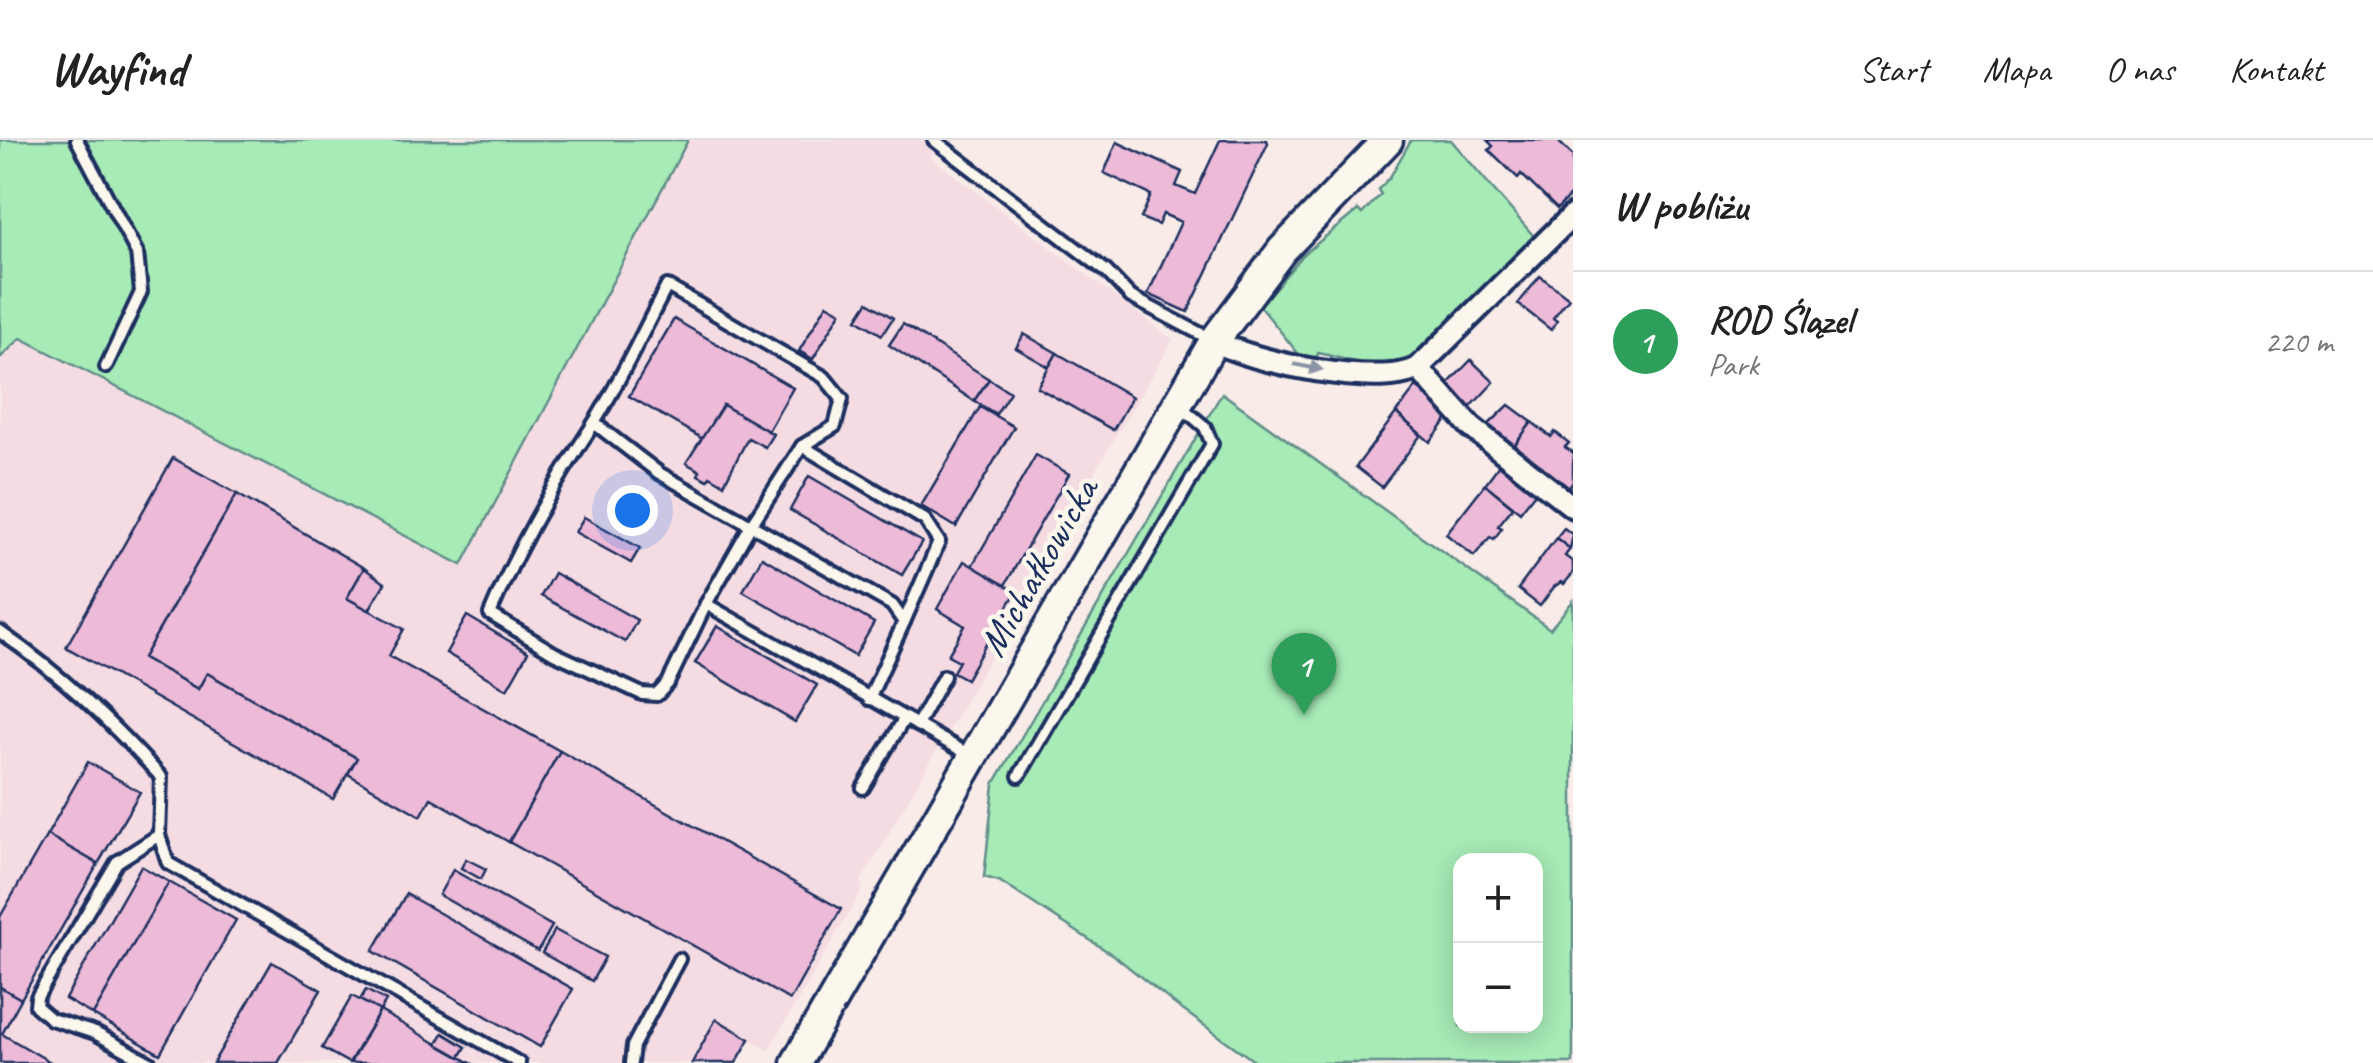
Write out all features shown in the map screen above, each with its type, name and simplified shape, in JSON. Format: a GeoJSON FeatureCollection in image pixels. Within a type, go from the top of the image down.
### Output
{"type":"FeatureCollection","features":[{"type":"Feature","properties":{"kind":"street","name":"Michałkowicka"},"geometry":{"type":"LineString","coordinates":[[796,1063],[1214,341],[1282,250],[1388,140]]}},
{"type":"Feature","properties":{"kind":"street"},"geometry":{"type":"LineString","coordinates":[[1214,341],[1242,354],[1372,378],[1418,368],[1573,215]]}},
{"type":"Feature","properties":{"kind":"street"},"geometry":{"type":"LineString","coordinates":[[1418,368],[1471,427],[1573,507]]}},
{"type":"Feature","properties":{"kind":"lane"},"geometry":{"type":"LineString","coordinates":[[77,140],[137,253],[140,292],[106,367]]}},
{"type":"Feature","properties":{"kind":"lane"},"geometry":{"type":"LineString","coordinates":[[934,140],[1106,271],[1132,297],[1214,341]]}},
{"type":"Feature","properties":{"kind":"lane"},"geometry":{"type":"LineString","coordinates":[[667,286],[824,376],[842,399],[834,426],[802,446],[751,525],[668,682],[657,695],[642,694],[554,653],[490,614],[511,565],[576,446],[594,423],[667,286]]}},
{"type":"Feature","properties":{"kind":"lane"},"geometry":{"type":"LineString","coordinates":[[1019,776],[1212,444],[1206,427],[1178,404]]}},
{"type":"Feature","properties":{"kind":"lane"},"geometry":{"type":"LineString","coordinates":[[594,423],[660,473],[892,605],[904,622]]}},
{"type":"Feature","properties":{"kind":"lane"},"geometry":{"type":"LineString","coordinates":[[802,446],[926,520],[938,542],[868,699]]}},
{"type":"Feature","properties":{"kind":"lane"},"geometry":{"type":"LineString","coordinates":[[706,604],[974,757]]}},
{"type":"Feature","properties":{"kind":"lane"},"geometry":{"type":"LineString","coordinates":[[0,632],[102,712],[161,776],[159,835],[168,863],[518,1063]]}},
{"type":"Feature","properties":{"kind":"lane"},"geometry":{"type":"LineString","coordinates":[[917,726],[944,676]]}},
{"type":"Feature","properties":{"kind":"lane"},"geometry":{"type":"LineString","coordinates":[[863,788],[904,718]]}},
{"type":"Feature","properties":{"kind":"lane"},"geometry":{"type":"LineString","coordinates":[[150,1063],[95,1033],[50,1019],[36,1006],[37,997],[117,862],[159,835]]}},
{"type":"Feature","properties":{"kind":"lane"},"geometry":{"type":"LineString","coordinates":[[630,1063],[633,1046],[679,959]]}},
{"type":"Feature","properties":{"kind":"shaded area"},"geometry":{"type":"Polygon","coordinates":[[[688,140],[955,140],[929,156],[1173,340],[861,881],[863,888],[769,1050],[750,1039],[736,1063],[0,1063],[0,358],[21,338],[462,565],[688,140]]]}},
{"type":"Feature","properties":{"kind":"green space"},"geometry":{"type":"Polygon","coordinates":[[[0,140],[688,140],[462,565],[21,338],[0,358],[0,140]]]}},
{"type":"Feature","properties":{"kind":"green space"},"geometry":{"type":"Polygon","coordinates":[[[1411,140],[1451,140],[1537,240],[1417,354],[1379,365],[1318,353],[1316,359],[1301,357],[1260,306],[1303,255],[1358,210],[1362,214],[1381,194],[1378,190],[1411,140]]]}},
{"type":"Feature","properties":{"kind":"green space"},"geometry":{"type":"Polygon","coordinates":[[[1222,393],[1550,629],[1573,601],[1573,1063],[1257,1063],[1116,957],[999,881],[984,877],[994,784],[1222,393]]]}},
{"type":"Feature","properties":{"kind":"building"},"geometry":{"type":"Polygon","coordinates":[[[1220,140],[1268,143],[1188,312],[1148,294],[1181,222],[1163,214],[1158,225],[1141,218],[1151,195],[1104,173],[1117,142],[1182,172],[1176,186],[1195,194],[1220,140]]]}},
{"type":"Feature","properties":{"kind":"building"},"geometry":{"type":"Polygon","coordinates":[[[1487,140],[1557,140],[1573,156],[1573,193],[1557,209],[1489,150],[1493,146],[1487,140]]]}},
{"type":"Feature","properties":{"kind":"building"},"geometry":{"type":"Polygon","coordinates":[[[1540,276],[1569,298],[1553,318],[1557,321],[1551,330],[1518,304],[1540,276]]]}},
{"type":"Feature","properties":{"kind":"building"},"geometry":{"type":"Polygon","coordinates":[[[868,302],[893,318],[882,335],[857,319],[868,302]]]}},
{"type":"Feature","properties":{"kind":"building"},"geometry":{"type":"Polygon","coordinates":[[[827,304],[841,312],[813,359],[799,351],[827,304]]]}},
{"type":"Feature","properties":{"kind":"building"},"geometry":{"type":"Polygon","coordinates":[[[674,319],[793,388],[768,431],[723,405],[703,439],[629,396],[674,319]]]}},
{"type":"Feature","properties":{"kind":"building"},"geometry":{"type":"Polygon","coordinates":[[[903,324],[989,379],[974,401],[889,345],[903,324]]]}},
{"type":"Feature","properties":{"kind":"building"},"geometry":{"type":"Polygon","coordinates":[[[1024,334],[1057,353],[1049,367],[1016,348],[1024,334]]]}},
{"type":"Feature","properties":{"kind":"building"},"geometry":{"type":"Polygon","coordinates":[[[1057,353],[1132,397],[1113,430],[1037,387],[1057,353]]]}},
{"type":"Feature","properties":{"kind":"building"},"geometry":{"type":"Polygon","coordinates":[[[1471,360],[1494,382],[1466,412],[1443,389],[1471,360]]]}},
{"type":"Feature","properties":{"kind":"building"},"geometry":{"type":"Polygon","coordinates":[[[989,379],[1010,392],[996,414],[974,401],[989,379]]]}},
{"type":"Feature","properties":{"kind":"building"},"geometry":{"type":"Polygon","coordinates":[[[1416,387],[1428,396],[1431,393],[1451,415],[1430,442],[1396,413],[1416,387]]]}},
{"type":"Feature","properties":{"kind":"building"},"geometry":{"type":"Polygon","coordinates":[[[723,405],[773,434],[765,447],[748,438],[724,484],[698,475],[700,471],[686,463],[723,405]]]}},
{"type":"Feature","properties":{"kind":"building"},"geometry":{"type":"Polygon","coordinates":[[[1509,405],[1532,422],[1511,450],[1484,429],[1509,405]]]}},
{"type":"Feature","properties":{"kind":"building"},"geometry":{"type":"Polygon","coordinates":[[[980,407],[1014,427],[956,527],[921,506],[980,407]]]}},
{"type":"Feature","properties":{"kind":"building"},"geometry":{"type":"Polygon","coordinates":[[[1396,413],[1421,435],[1382,487],[1356,467],[1396,413]]]}},
{"type":"Feature","properties":{"kind":"building"},"geometry":{"type":"Polygon","coordinates":[[[1532,422],[1551,437],[1555,432],[1569,443],[1565,447],[1573,453],[1573,482],[1566,492],[1511,450],[1532,422]]]}},
{"type":"Feature","properties":{"kind":"building"},"geometry":{"type":"Polygon","coordinates":[[[1036,455],[1069,474],[1005,585],[972,566],[1036,455]]]}},
{"type":"Feature","properties":{"kind":"building"},"geometry":{"type":"Polygon","coordinates":[[[173,458],[237,494],[143,658],[198,689],[207,673],[357,758],[333,799],[66,647],[173,458]]]}},
{"type":"Feature","properties":{"kind":"building"},"geometry":{"type":"Polygon","coordinates":[[[1502,461],[1538,489],[1520,512],[1485,484],[1502,461]]]}},
{"type":"Feature","properties":{"kind":"building"},"geometry":{"type":"Polygon","coordinates":[[[809,476],[922,542],[902,575],[790,510],[809,476]]]}},
{"type":"Feature","properties":{"kind":"building"},"geometry":{"type":"Polygon","coordinates":[[[1485,484],[1513,507],[1498,526],[1502,528],[1494,539],[1490,537],[1474,556],[1446,534],[1485,484]]]}},
{"type":"Feature","properties":{"kind":"building"},"geometry":{"type":"Polygon","coordinates":[[[237,494],[364,568],[347,598],[404,629],[389,656],[560,751],[509,842],[431,798],[421,816],[348,774],[357,758],[207,673],[198,689],[143,658],[237,494]]]}},
{"type":"Feature","properties":{"kind":"building"},"geometry":{"type":"Polygon","coordinates":[[[584,517],[640,548],[631,563],[575,532],[584,517]]]}},
{"type":"Feature","properties":{"kind":"building"},"geometry":{"type":"Polygon","coordinates":[[[1564,528],[1573,535],[1570,549],[1556,538],[1564,528]]]}},
{"type":"Feature","properties":{"kind":"building"},"geometry":{"type":"Polygon","coordinates":[[[1556,538],[1570,549],[1565,556],[1573,562],[1573,573],[1564,584],[1554,587],[1540,606],[1518,589],[1556,538]]]}},
{"type":"Feature","properties":{"kind":"building"},"geometry":{"type":"Polygon","coordinates":[[[762,557],[874,623],[855,656],[743,591],[762,557]]]}},
{"type":"Feature","properties":{"kind":"building"},"geometry":{"type":"Polygon","coordinates":[[[964,561],[1016,592],[966,679],[953,672],[959,661],[948,655],[965,626],[937,609],[964,561]]]}},
{"type":"Feature","properties":{"kind":"building"},"geometry":{"type":"Polygon","coordinates":[[[364,568],[385,583],[369,610],[347,598],[364,568]]]}},
{"type":"Feature","properties":{"kind":"building"},"geometry":{"type":"Polygon","coordinates":[[[554,573],[637,620],[625,642],[541,596],[554,573]]]}},
{"type":"Feature","properties":{"kind":"building"},"geometry":{"type":"Polygon","coordinates":[[[467,616],[528,652],[507,689],[446,653],[467,616]]]}},
{"type":"Feature","properties":{"kind":"building"},"geometry":{"type":"Polygon","coordinates":[[[717,626],[817,685],[795,722],[695,663],[717,626]]]}},
{"type":"Feature","properties":{"kind":"building"},"geometry":{"type":"Polygon","coordinates":[[[560,751],[841,909],[790,1000],[509,842],[560,751]]]}},
{"type":"Feature","properties":{"kind":"building"},"geometry":{"type":"Polygon","coordinates":[[[88,762],[140,792],[98,864],[47,835],[88,762]]]}},
{"type":"Feature","properties":{"kind":"building"},"geometry":{"type":"Polygon","coordinates":[[[47,835],[98,864],[21,999],[0,987],[0,917],[47,835]]]}},
{"type":"Feature","properties":{"kind":"building"},"geometry":{"type":"Polygon","coordinates":[[[466,859],[486,869],[481,879],[461,868],[466,859]]]}},
{"type":"Feature","properties":{"kind":"building"},"geometry":{"type":"Polygon","coordinates":[[[141,866],[169,882],[93,1015],[65,999],[141,866]]]}},
{"type":"Feature","properties":{"kind":"building"},"geometry":{"type":"Polygon","coordinates":[[[453,870],[552,926],[538,951],[439,895],[453,870]]]}},
{"type":"Feature","properties":{"kind":"building"},"geometry":{"type":"Polygon","coordinates":[[[169,882],[236,920],[160,1054],[93,1015],[169,882]]]}},
{"type":"Feature","properties":{"kind":"building"},"geometry":{"type":"Polygon","coordinates":[[[406,894],[573,989],[540,1047],[373,951],[406,894]]]}},
{"type":"Feature","properties":{"kind":"building"},"geometry":{"type":"Polygon","coordinates":[[[555,930],[605,957],[592,981],[542,953],[555,930]]]}},
{"type":"Feature","properties":{"kind":"building"},"geometry":{"type":"Polygon","coordinates":[[[272,962],[321,990],[278,1063],[213,1063],[272,962]]]}},
{"type":"Feature","properties":{"kind":"building"},"geometry":{"type":"Polygon","coordinates":[[[0,987],[21,999],[2,1034],[0,1033],[0,987]]]}},
{"type":"Feature","properties":{"kind":"building"},"geometry":{"type":"Polygon","coordinates":[[[366,990],[386,1001],[380,1011],[360,1000],[366,990]]]}},
{"type":"Feature","properties":{"kind":"building"},"geometry":{"type":"Polygon","coordinates":[[[352,996],[380,1011],[349,1063],[322,1048],[352,996]]]}},
{"type":"Feature","properties":{"kind":"building"},"geometry":{"type":"Polygon","coordinates":[[[380,1011],[437,1044],[471,1063],[350,1063],[380,1011]]]}},
{"type":"Feature","properties":{"kind":"building"},"geometry":{"type":"Polygon","coordinates":[[[716,1019],[750,1039],[736,1063],[692,1063],[716,1019]]]}},
{"type":"Feature","properties":{"kind":"building"},"geometry":{"type":"Polygon","coordinates":[[[443,1033],[466,1047],[460,1057],[437,1044],[443,1033]]]}},
{"type":"Feature","properties":{"kind":"building"},"geometry":{"type":"Polygon","coordinates":[[[2,1034],[52,1063],[0,1063],[2,1034]]]}},
{"type":"Feature","properties":{"kind":"place","name":"ROD Ślązel"},"geometry":{"type":"Point","coordinates":[1304,715]}}]}
